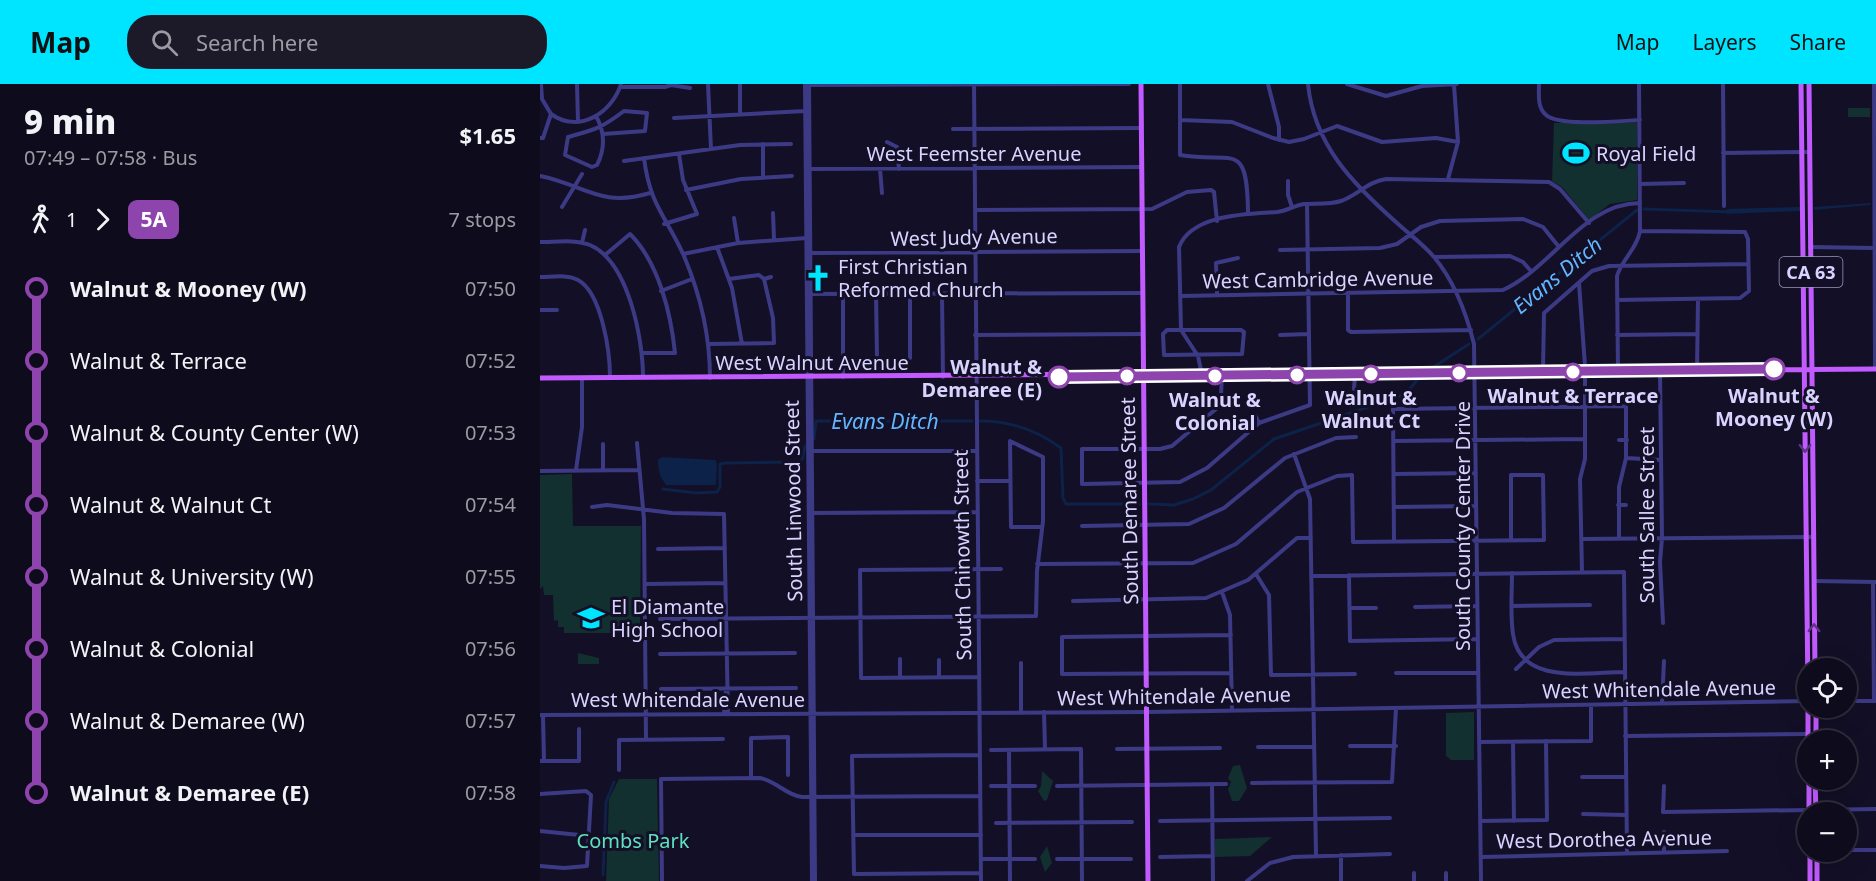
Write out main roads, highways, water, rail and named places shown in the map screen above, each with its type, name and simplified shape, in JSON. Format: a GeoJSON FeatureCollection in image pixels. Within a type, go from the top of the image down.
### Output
{"type":"FeatureCollection","features":[{"type":"Feature","properties":{"kind":"main road","name":"South Demaree Street"},"geometry":{"type":"LineString","coordinates":[[1141,84],[1149,881]]}},
{"type":"Feature","properties":{"kind":"main road","name":"CA 63"},"geometry":{"type":"LineString","coordinates":[[1801,84],[1808,658]]}},
{"type":"Feature","properties":{"kind":"main road","name":"CA 63"},"geometry":{"type":"LineString","coordinates":[[1809,84],[1815,658]]}},
{"type":"Feature","properties":{"kind":"main road"},"geometry":{"type":"LineString","coordinates":[[1803,194],[1807,245],[1810,247]]}},
{"type":"Feature","properties":{"kind":"main road"},"geometry":{"type":"LineString","coordinates":[[1803,249],[1807,252],[1811,295]]}},
{"type":"Feature","properties":{"kind":"main road","name":"West Walnut Avenue"},"geometry":{"type":"LineString","coordinates":[[540,378],[1202,376],[1876,369]]}},
{"type":"Feature","properties":{"kind":"main road"},"geometry":{"type":"LineString","coordinates":[[1810,862],[1810,881]]}},
{"type":"Feature","properties":{"kind":"main road"},"geometry":{"type":"LineString","coordinates":[[1816,862],[1817,881]]}},
{"type":"Feature","properties":{"kind":"water"},"geometry":{"type":"Polygon","coordinates":[[[1871,203],[1870,205],[1814,210],[1814,207],[1871,203]]]}},
{"type":"Feature","properties":{"kind":"water"},"geometry":{"type":"Polygon","coordinates":[[[1800,207],[1800,211],[1727,214],[1727,209],[1800,207]]]}},
{"type":"Feature","properties":{"kind":"water"},"geometry":{"type":"Polygon","coordinates":[[[662,457],[715,460],[717,463],[716,485],[666,485],[658,467],[658,460],[662,457]]]}},
{"type":"Feature","properties":{"kind":"waterway","name":"Evans Ditch"},"geometry":{"type":"LineString","coordinates":[[1644,209],[1731,212]]}},
{"type":"Feature","properties":{"kind":"waterway","name":"Evans Ditch"},"geometry":{"type":"LineString","coordinates":[[1478,339],[1637,210]]}},
{"type":"Feature","properties":{"kind":"waterway","name":"Evans Ditch"},"geometry":{"type":"LineString","coordinates":[[1432,368],[1469,344]]}},
{"type":"Feature","properties":{"kind":"waterway","name":"Evans Ditch"},"geometry":{"type":"LineString","coordinates":[[1149,504],[1174,505],[1193,499],[1211,490],[1274,439],[1398,397],[1408,391],[1419,378]]}},
{"type":"Feature","properties":{"kind":"waterway","name":"Evans Ditch"},"geometry":{"type":"LineString","coordinates":[[814,439],[816,421],[972,421]]}},
{"type":"Feature","properties":{"kind":"waterway","name":"Evans Ditch"},"geometry":{"type":"LineString","coordinates":[[980,421],[1022,428],[1042,436],[1061,448],[1063,498],[1066,504],[1139,504]]}},
{"type":"Feature","properties":{"kind":"waterway","name":"Evans Ditch"},"geometry":{"type":"LineString","coordinates":[[726,463],[799,462],[802,460],[805,446]]}},
{"type":"Feature","properties":{"kind":"waterway","name":"Evans Ditch"},"geometry":{"type":"LineString","coordinates":[[663,489],[696,493],[717,492],[720,487],[720,464],[725,463]]}},
{"type":"Feature","properties":{"kind":"waterway","name":"Evans Ditch"},"geometry":{"type":"LineString","coordinates":[[603,875],[606,802],[614,782]]}},
{"type":"Feature","properties":{"kind":"place","name":"Royal Field"},"geometry":{"type":"Point","coordinates":[1576,153]}},
{"type":"Feature","properties":{"kind":"place","name":"First Christian Reformed Church"},"geometry":{"type":"Point","coordinates":[818,278]}},
{"type":"Feature","properties":{"kind":"place","name":"Walnut & Mooney (W)"},"geometry":{"type":"Point","coordinates":[1774,369]}},
{"type":"Feature","properties":{"kind":"place","name":"Walnut & Terrace"},"geometry":{"type":"Point","coordinates":[1573,372]}},
{"type":"Feature","properties":{"kind":"place","name":"Walnut & Walnut Ct"},"geometry":{"type":"Point","coordinates":[1371,374]}},
{"type":"Feature","properties":{"kind":"place","name":"Walnut & Colonial"},"geometry":{"type":"Point","coordinates":[1215,376]}},
{"type":"Feature","properties":{"kind":"place","name":"Walnut & Demaree (E)"},"geometry":{"type":"Point","coordinates":[1059,377]}},
{"type":"Feature","properties":{"kind":"place","name":"El Diamante High School"},"geometry":{"type":"Point","coordinates":[591,618]}},
{"type":"Feature","properties":{"kind":"park label","name":"Combs Park"},"geometry":{"type":"Point","coordinates":[633,840]}}]}
